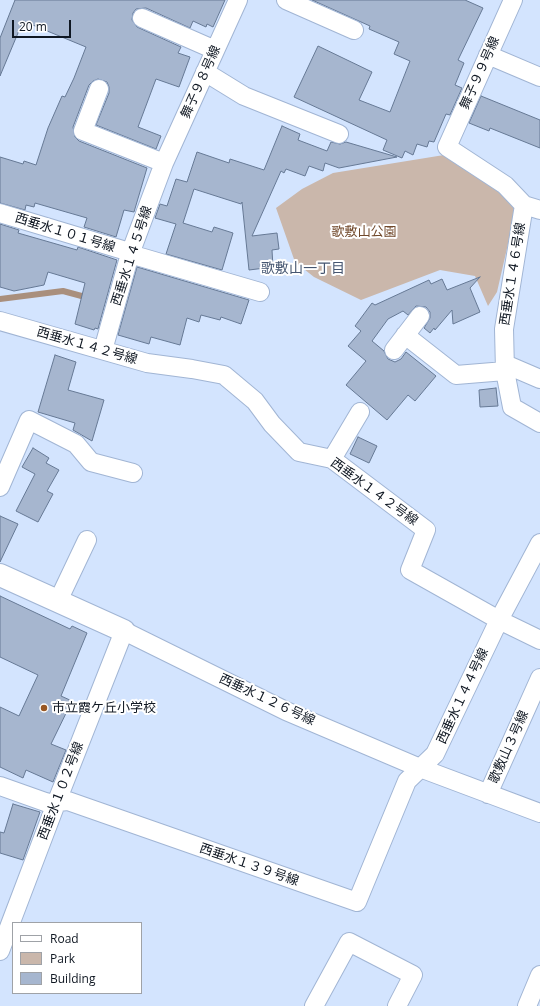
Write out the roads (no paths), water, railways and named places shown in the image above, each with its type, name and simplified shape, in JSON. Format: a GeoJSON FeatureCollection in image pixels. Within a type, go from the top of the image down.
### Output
{"type":"FeatureCollection","features":[{"type":"Feature","properties":{"kind":"street","name":"舞子９８号線"},"geometry":{"type":"LineString","coordinates":[[164,164],[238,0]]}},
{"type":"Feature","properties":{"kind":"street"},"geometry":{"type":"LineString","coordinates":[[286,0],[354,30]]}},
{"type":"Feature","properties":{"kind":"street","name":"舞子９９号線"},"geometry":{"type":"LineString","coordinates":[[447,147],[513,0]]}},
{"type":"Feature","properties":{"kind":"street"},"geometry":{"type":"LineString","coordinates":[[142,18],[215,50]]}},
{"type":"Feature","properties":{"kind":"street"},"geometry":{"type":"LineString","coordinates":[[488,55],[540,77]]}},
{"type":"Feature","properties":{"kind":"street"},"geometry":{"type":"LineString","coordinates":[[205,72],[244,96],[339,134]]}},
{"type":"Feature","properties":{"kind":"street"},"geometry":{"type":"LineString","coordinates":[[99,89],[83,131],[164,164]]}},
{"type":"Feature","properties":{"kind":"street","name":"西垂水１４６号線"},"geometry":{"type":"LineString","coordinates":[[447,147],[505,186],[532,207],[504,329],[505,367],[512,407],[540,423]]}},
{"type":"Feature","properties":{"kind":"street","name":"西垂水１４５号線"},"geometry":{"type":"LineString","coordinates":[[103,350],[130,254],[164,164]]}},
{"type":"Feature","properties":{"kind":"street","name":"西垂水１０１号線"},"geometry":{"type":"LineString","coordinates":[[0,213],[123,250],[130,254],[260,292]]}},
{"type":"Feature","properties":{"kind":"street"},"geometry":{"type":"LineString","coordinates":[[394,350],[420,316]]}},
{"type":"Feature","properties":{"kind":"street","name":"西垂水１４２号線"},"geometry":{"type":"LineString","coordinates":[[0,321],[147,363],[192,369],[224,376],[255,401],[272,424],[299,452],[332,459],[426,530],[410,570],[499,620]]}},
{"type":"Feature","properties":{"kind":"street"},"geometry":{"type":"LineString","coordinates":[[405,335],[456,375],[505,367],[540,379]]}},
{"type":"Feature","properties":{"kind":"street"},"geometry":{"type":"LineString","coordinates":[[332,459],[360,412]]}},
{"type":"Feature","properties":{"kind":"street"},"geometry":{"type":"LineString","coordinates":[[0,487],[29,420],[76,444],[91,462],[133,473]]}},
{"type":"Feature","properties":{"kind":"street"},"geometry":{"type":"LineString","coordinates":[[58,601],[87,540]]}},
{"type":"Feature","properties":{"kind":"street","name":"西垂水１４４号線"},"geometry":{"type":"LineString","coordinates":[[420,768],[435,754],[499,620],[540,543]]}},
{"type":"Feature","properties":{"kind":"street","name":"西垂水１２６号線"},"geometry":{"type":"LineString","coordinates":[[0,575],[124,631],[286,711],[420,768],[540,813]]}},
{"type":"Feature","properties":{"kind":"street"},"geometry":{"type":"LineString","coordinates":[[499,620],[540,640]]}},
{"type":"Feature","properties":{"kind":"street","name":"西垂水１０２号線"},"geometry":{"type":"LineString","coordinates":[[0,951],[124,631]]}},
{"type":"Feature","properties":{"kind":"street","name":"歌敷山３号線"},"geometry":{"type":"LineString","coordinates":[[488,794],[540,678]]}},
{"type":"Feature","properties":{"kind":"street","name":"西垂水１３９号線"},"geometry":{"type":"LineString","coordinates":[[0,786],[48,803],[68,801],[357,902],[407,781],[420,768]]}},
{"type":"Feature","properties":{"kind":"street"},"geometry":{"type":"LineString","coordinates":[[314,1006],[349,942],[413,975],[397,1006]]}},
{"type":"Feature","properties":{"kind":"street"},"geometry":{"type":"LineString","coordinates":[[527,1006],[540,975]]}},
{"type":"Feature","properties":{"kind":"waterway"},"geometry":{"type":"LineString","coordinates":[[0,299],[63,291],[89,298]]}},
{"type":"Feature","properties":{"kind":"place","name":"市立霞ケ丘小学校"},"geometry":{"type":"Point","coordinates":[44,708]}},
{"type":"Feature","properties":{"kind":"district","name":"歌敷山一丁目"},"geometry":{"type":"Point","coordinates":[303,269]}},
{"type":"Feature","properties":{"kind":"park label","name":"歌敷山公園"},"geometry":{"type":"Point","coordinates":[364,232]}}]}
